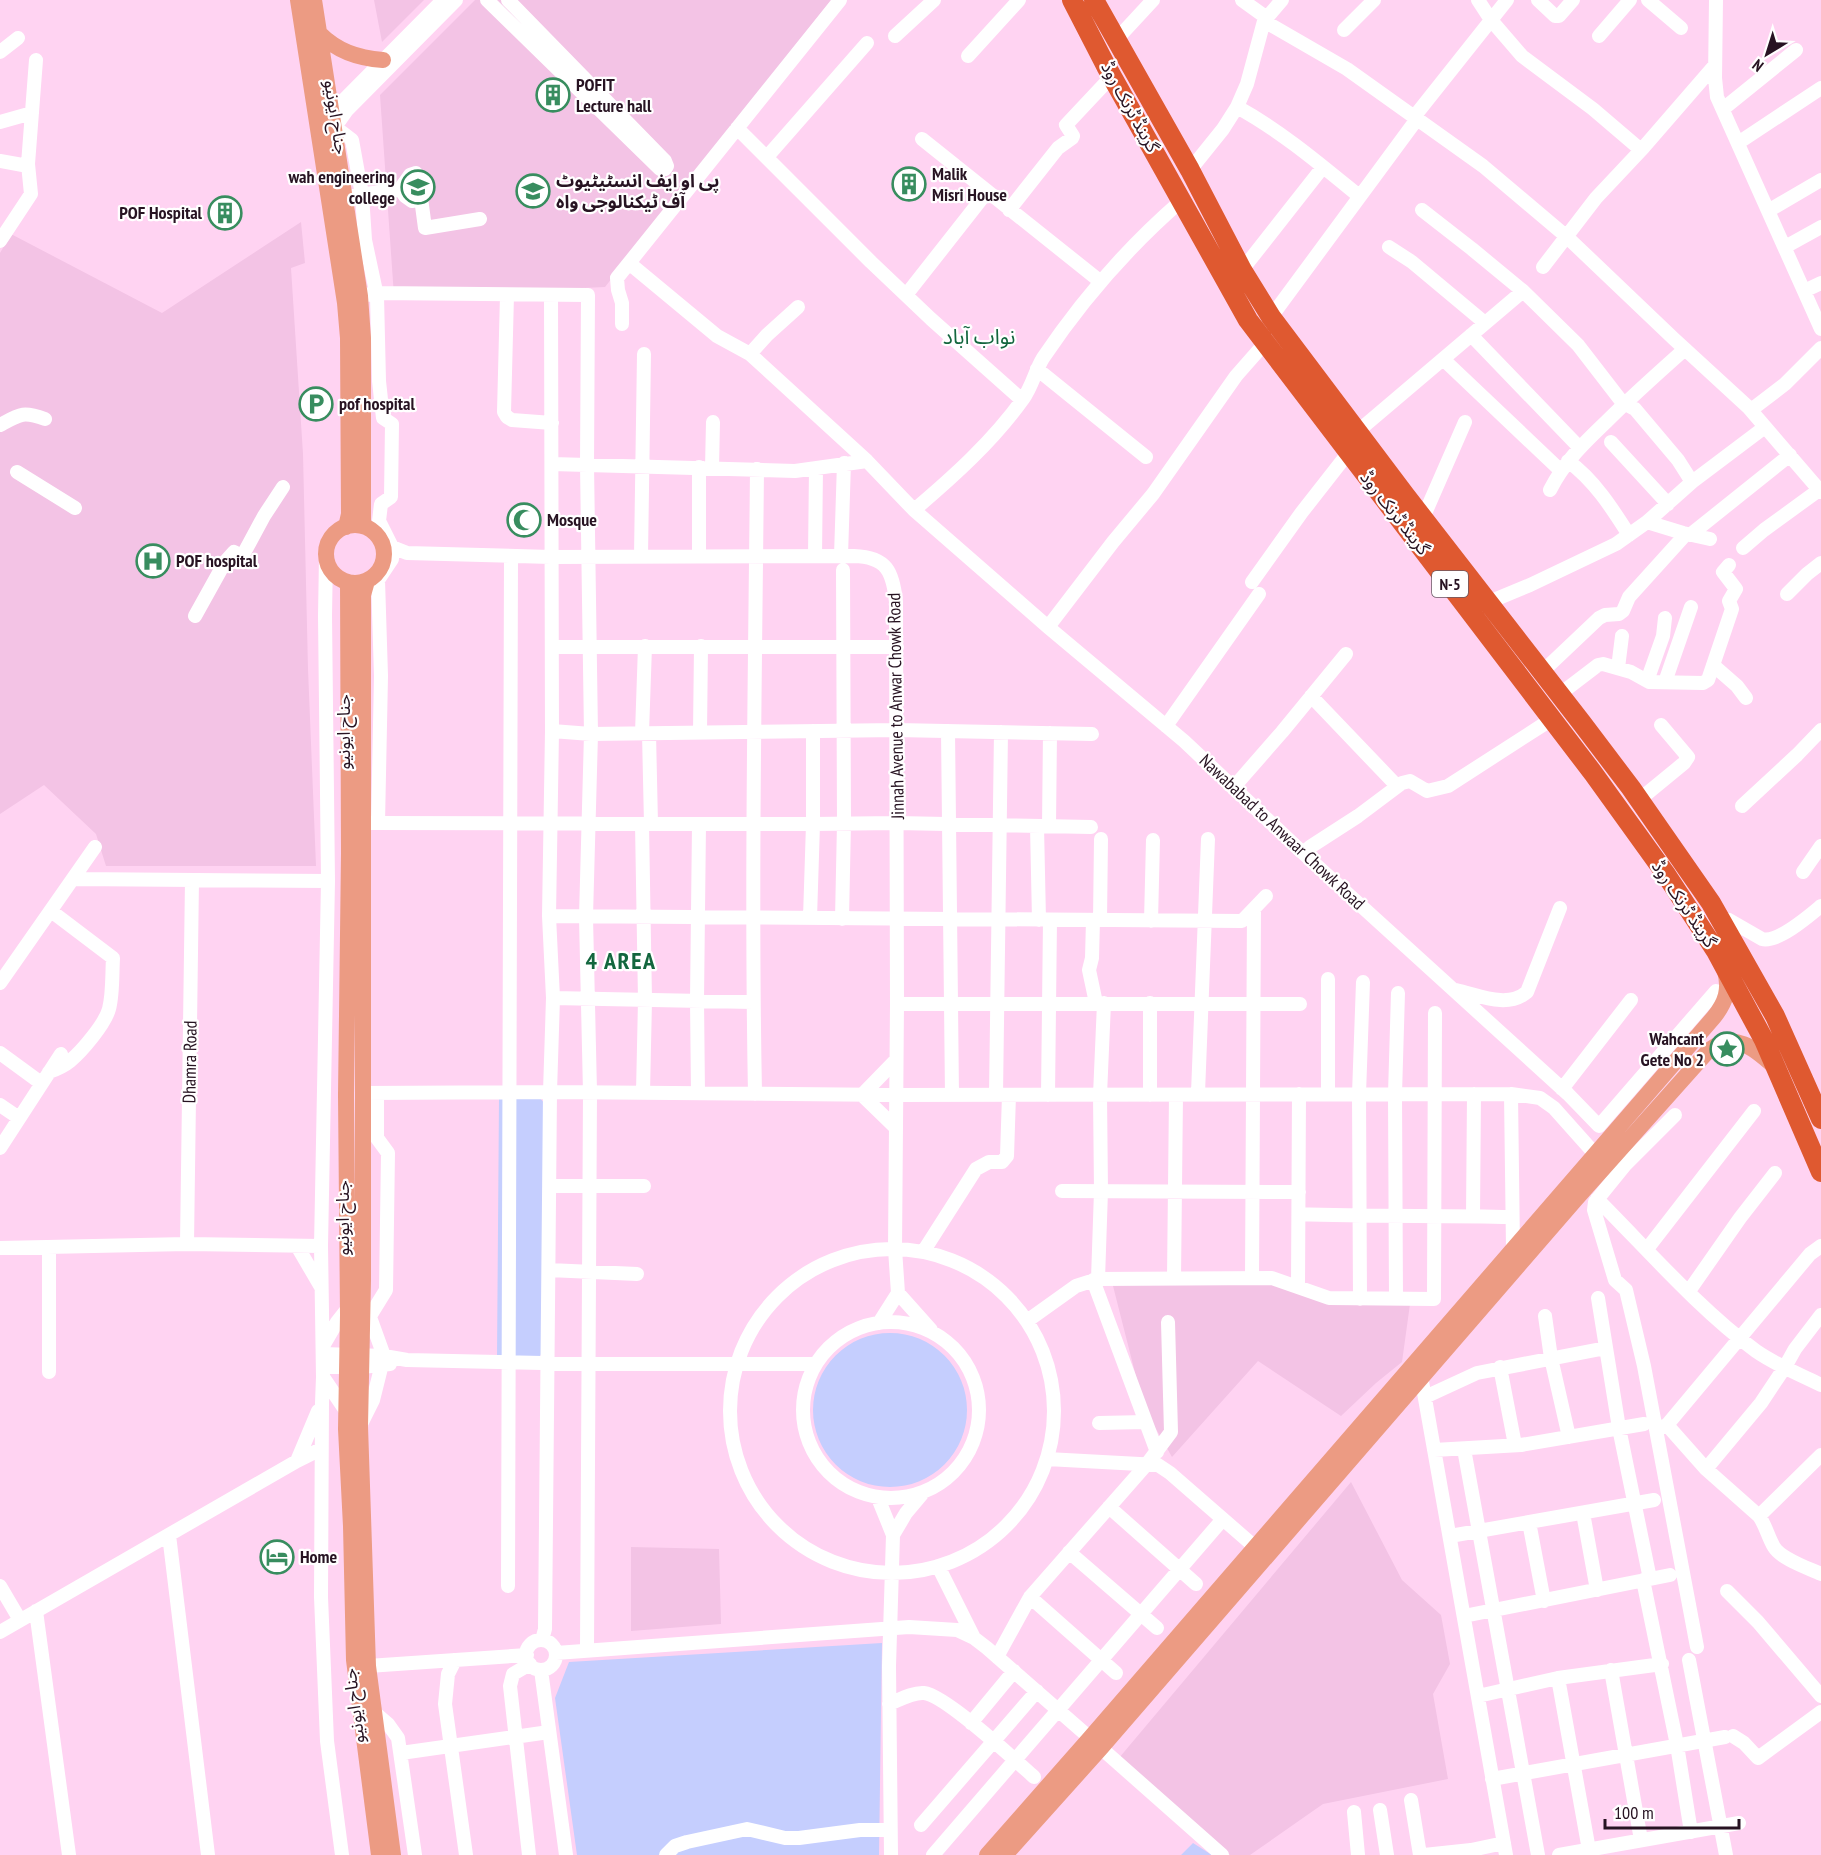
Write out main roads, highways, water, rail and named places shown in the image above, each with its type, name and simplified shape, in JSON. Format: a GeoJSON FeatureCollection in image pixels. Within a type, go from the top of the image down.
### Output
{"type":"FeatureCollection","features":[{"type":"Feature","properties":{"kind":"highway","name":"گرینڈ ٹرنک روڈ"},"geometry":{"type":"LineString","coordinates":[[1072,0],[1248,320],[1552,719],[1665,873],[1724,964],[1778,1070],[1821,1172]]}},
{"type":"Feature","properties":{"kind":"highway","name":"گرینڈ ٹرنک روڈ"},"geometry":{"type":"LineString","coordinates":[[1094,0],[1190,170],[1242,270],[1271,317],[1560,694],[1679,855],[1720,919],[1775,1016],[1821,1119]]}},
{"type":"Feature","properties":{"kind":"highway"},"geometry":{"type":"LineString","coordinates":[[1473,614],[1489,602]]}},
{"type":"Feature","properties":{"kind":"main road","name":"جناح ایونیو"},"geometry":{"type":"LineString","coordinates":[[298,0],[329,122],[353,196],[368,295],[363,338],[363,526]]}},
{"type":"Feature","properties":{"kind":"main road","name":"جناح ایونیو"},"geometry":{"type":"LineString","coordinates":[[314,0],[329,122],[348,338],[349,514],[346,527]]}},
{"type":"Feature","properties":{"kind":"main road"},"geometry":{"type":"LineString","coordinates":[[319,33],[341,51],[386,64]]}},
{"type":"Feature","properties":{"kind":"main road"},"geometry":{"type":"LineString","coordinates":[[363,526],[371,530],[378,536],[389,558],[375,576],[367,581],[358,583],[340,579],[333,573],[326,556],[331,538],[346,527],[363,526]]}},
{"type":"Feature","properties":{"kind":"main road","name":"جناح ایونیو"},"geometry":{"type":"LineString","coordinates":[[367,581],[363,595],[371,823],[370,1093],[363,1299],[346,1412],[354,1660],[379,1855]]}},
{"type":"Feature","properties":{"kind":"main road","name":"جناح ایونیو"},"geometry":{"type":"LineString","coordinates":[[348,582],[350,852],[346,1095],[348,1308],[360,1426],[368,1666],[393,1855]]}},
{"type":"Feature","properties":{"kind":"main road"},"geometry":{"type":"LineString","coordinates":[[1005,1855],[1154,1674],[1570,1195],[1595,1154],[1720,1009],[1728,986],[1724,964]]}},
{"type":"Feature","properties":{"kind":"main road"},"geometry":{"type":"LineString","coordinates":[[1417,1371],[1513,1249],[1570,1195],[1709,1050],[1717,1044],[1729,1042],[1746,1044],[1778,1070]]}},
{"type":"Feature","properties":{"kind":"main road"},"geometry":{"type":"LineString","coordinates":[[1154,1674],[1255,1547],[1357,1441]]}},
{"type":"Feature","properties":{"kind":"main road"},"geometry":{"type":"LineString","coordinates":[[987,1855],[1095,1743]]}},
{"type":"Feature","properties":{"kind":"place","name":"POFIT Lecture hall"},"geometry":{"type":"Point","coordinates":[553,95]}},
{"type":"Feature","properties":{"kind":"place","name":"Malik Misri House"},"geometry":{"type":"Point","coordinates":[909,184]}},
{"type":"Feature","properties":{"kind":"place","name":"wah engineering college"},"geometry":{"type":"Point","coordinates":[418,187]}},
{"type":"Feature","properties":{"kind":"place","name":"پی او ایف انسٹیٹیوٹ آف ٹیکنالوجی واہ"},"geometry":{"type":"Point","coordinates":[533,191]}},
{"type":"Feature","properties":{"kind":"place","name":"POF Hospital"},"geometry":{"type":"Point","coordinates":[225,213]}},
{"type":"Feature","properties":{"kind":"place","name":"pof hospital"},"geometry":{"type":"Point","coordinates":[316,404]}},
{"type":"Feature","properties":{"kind":"place","name":"Mosque"},"geometry":{"type":"Point","coordinates":[524,520]}},
{"type":"Feature","properties":{"kind":"place","name":"POF hospital"},"geometry":{"type":"Point","coordinates":[153,561]}},
{"type":"Feature","properties":{"kind":"place","name":"Wahcant Gete No 2"},"geometry":{"type":"Point","coordinates":[1727,1049]}},
{"type":"Feature","properties":{"kind":"place","name":"Home"},"geometry":{"type":"Point","coordinates":[277,1557]}},
{"type":"Feature","properties":{"kind":"district","name":"نواب آباد"},"geometry":{"type":"Point","coordinates":[979,337]}},
{"type":"Feature","properties":{"kind":"district","name":"4 AREA"},"geometry":{"type":"Point","coordinates":[621,961]}}]}
